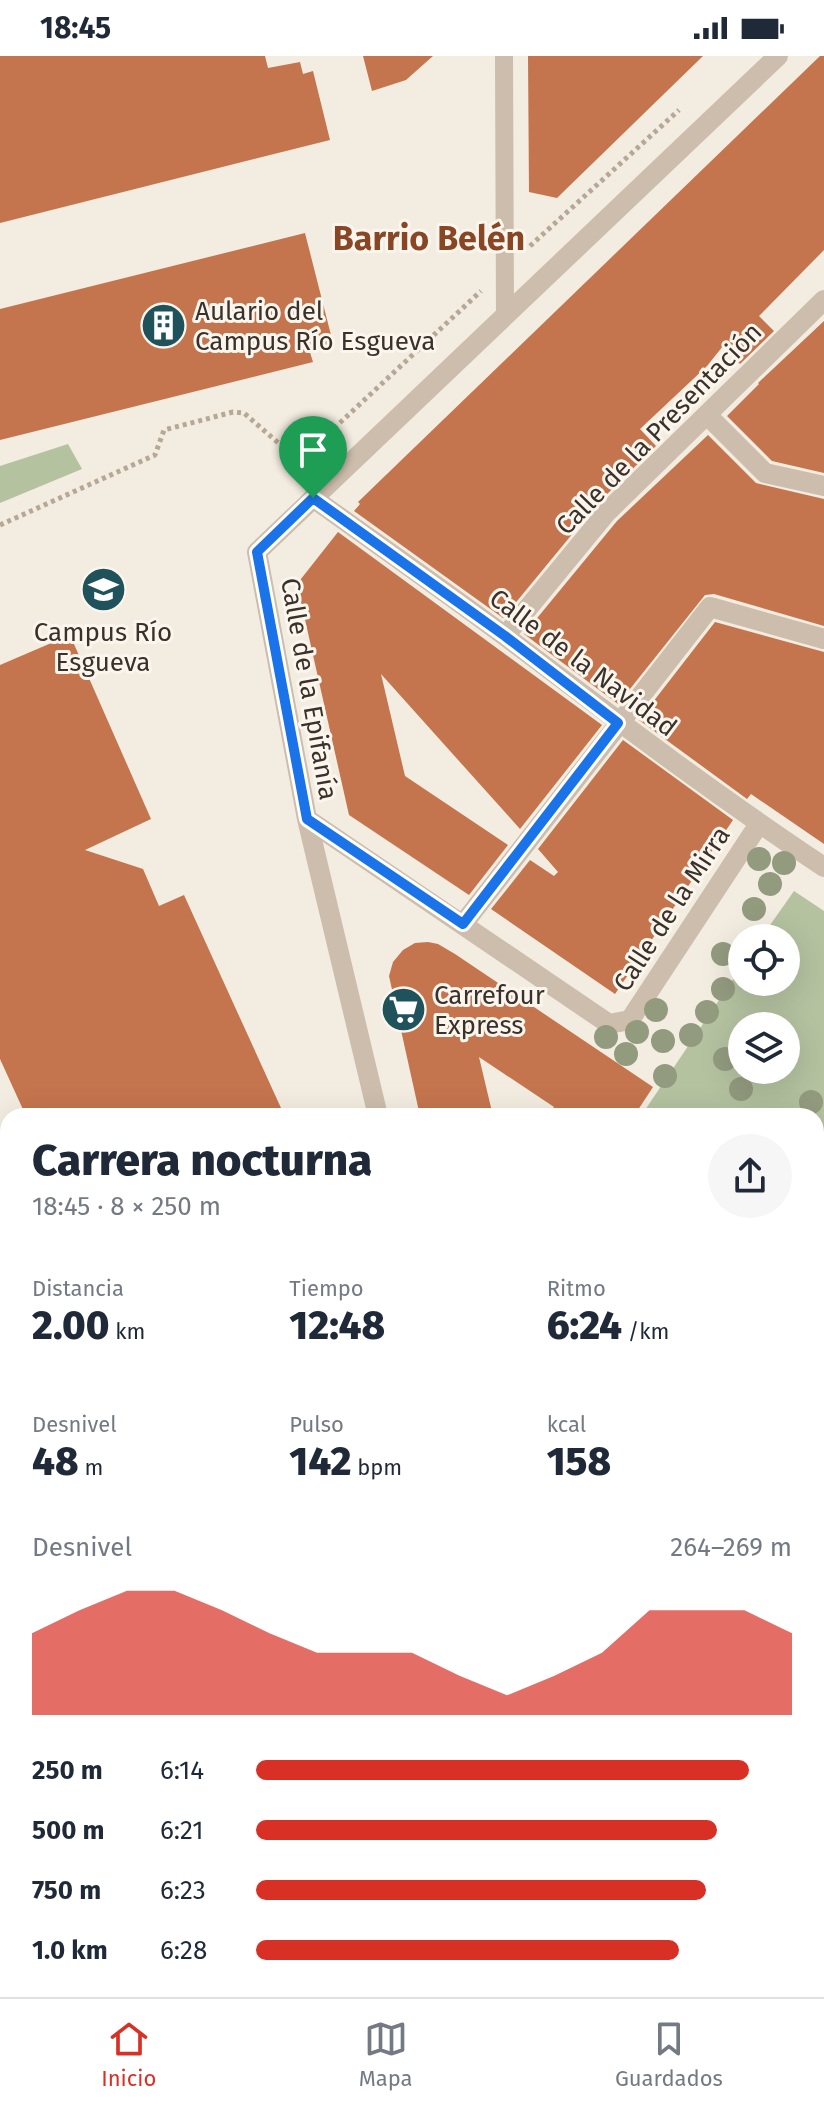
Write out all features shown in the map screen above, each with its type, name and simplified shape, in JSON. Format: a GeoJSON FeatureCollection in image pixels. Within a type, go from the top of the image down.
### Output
{"type":"FeatureCollection","features":[{"type":"Feature","properties":{"kind":"street"},"geometry":{"type":"LineString","coordinates":[[504,56],[505,315]]}},
{"type":"Feature","properties":{"kind":"street"},"geometry":{"type":"LineString","coordinates":[[313,498],[778,56]]}},
{"type":"Feature","properties":{"kind":"street","name":"Calle de la Presentación"},"geometry":{"type":"LineString","coordinates":[[505,636],[607,512],[824,300]]}},
{"type":"Feature","properties":{"kind":"street"},"geometry":{"type":"LineString","coordinates":[[707,415],[765,473],[824,486]]}},
{"type":"Feature","properties":{"kind":"street","name":"Calle de la Epifanía"},"geometry":{"type":"LineString","coordinates":[[313,498],[257,552],[307,819],[376,1108]]}},
{"type":"Feature","properties":{"kind":"street","name":"Calle de la Navidad"},"geometry":{"type":"LineString","coordinates":[[313,498],[505,636],[618,723],[824,867]]}},
{"type":"Feature","properties":{"kind":"street"},"geometry":{"type":"LineString","coordinates":[[463,924],[710,607],[824,639]]}},
{"type":"Feature","properties":{"kind":"street","name":"Calle de la Mirra"},"geometry":{"type":"LineString","coordinates":[[307,819],[609,1024],[630,1020],[759,824]]}},
{"type":"Feature","properties":{"kind":"path"},"geometry":{"type":"LineString","coordinates":[[0,525],[155,455],[164,430],[233,412],[244,413],[299,461],[317,442]]}},
{"type":"Feature","properties":{"kind":"green space"},"geometry":{"type":"Polygon","coordinates":[[[68,444],[82,469],[0,503],[0,466],[68,444]]]}},
{"type":"Feature","properties":{"kind":"green space"},"geometry":{"type":"Polygon","coordinates":[[[794,891],[824,911],[824,1108],[646,1108],[728,987],[728,996],[800,996],[800,924],[771,924],[794,891]]]}},
{"type":"Feature","properties":{"kind":"building"},"geometry":{"type":"Polygon","coordinates":[[[0,56],[265,56],[268,68],[300,62],[303,74],[313,71],[330,140],[0,223],[0,56]]]}},
{"type":"Feature","properties":{"kind":"building"},"geometry":{"type":"Polygon","coordinates":[[[363,56],[433,56],[406,80],[372,91],[363,56]]]}},
{"type":"Feature","properties":{"kind":"building"},"geometry":{"type":"Polygon","coordinates":[[[528,56],[703,56],[557,198],[529,192],[528,56]]]}},
{"type":"Feature","properties":{"kind":"building"},"geometry":{"type":"Polygon","coordinates":[[[820,56],[824,56],[824,250],[759,316],[774,331],[740,364],[723,346],[707,366],[640,429],[656,446],[597,504],[503,618],[354,511],[360,504],[358,502],[820,56]]]}},
{"type":"Feature","properties":{"kind":"building","name":"Aulario del Campus Río Esgueva"},"geometry":{"type":"Polygon","coordinates":[[[305,233],[333,343],[309,349],[313,362],[0,440],[0,309],[305,233]]]}},
{"type":"Feature","properties":{"kind":"building"},"geometry":{"type":"Polygon","coordinates":[[[824,321],[824,473],[772,461],[727,416],[824,321]]]}},
{"type":"Feature","properties":{"kind":"building"},"geometry":{"type":"Polygon","coordinates":[[[708,435],[756,483],[824,499],[824,626],[714,594],[705,595],[618,704],[524,634],[617,521],[708,435]]]}},
{"type":"Feature","properties":{"kind":"building"},"geometry":{"type":"Polygon","coordinates":[[[338,532],[602,725],[520,829],[381,674],[405,776],[508,845],[469,895],[349,815],[297,584],[338,532]]]}},
{"type":"Feature","properties":{"kind":"building"},"geometry":{"type":"Polygon","coordinates":[[[715,622],[824,652],[824,844],[751,794],[747,799],[639,720],[715,622]]]}},
{"type":"Feature","properties":{"kind":"building"},"geometry":{"type":"Polygon","coordinates":[[[70,635],[151,819],[85,850],[143,869],[159,906],[184,895],[281,1108],[22,1108],[0,1059],[0,665],[70,635]]]}},
{"type":"Feature","properties":{"kind":"building"},"geometry":{"type":"Polygon","coordinates":[[[623,740],[733,820],[615,994],[491,909],[530,860],[554,876],[558,872],[538,849],[623,740]]]}},
{"type":"Feature","properties":{"kind":"building"},"geometry":{"type":"Polygon","coordinates":[[[415,943],[438,944],[455,954],[653,1087],[639,1108],[553,1108],[479,1057],[491,1108],[418,1108],[389,976],[393,962],[403,950],[415,943]]]}},
{"type":"Feature","properties":{"kind":"place","name":"Aulario del Campus Río Esgueva"},"geometry":{"type":"Point","coordinates":[164,326]}},
{"type":"Feature","properties":{"kind":"place","name":"Campus Río Esgueva"},"geometry":{"type":"Point","coordinates":[103,589]}},
{"type":"Feature","properties":{"kind":"place","name":"Carrefour Express"},"geometry":{"type":"Point","coordinates":[403,1010]}},
{"type":"Feature","properties":{"kind":"district","name":"Barrio Belén"},"geometry":{"type":"Point","coordinates":[429,238]}},
{"type":"Feature","properties":{"kind":"route"},"geometry":{"type":"LineString","coordinates":[[313,498],[505,636],[618,723],[463,924],[307,819],[257,552],[313,498]]}}]}
